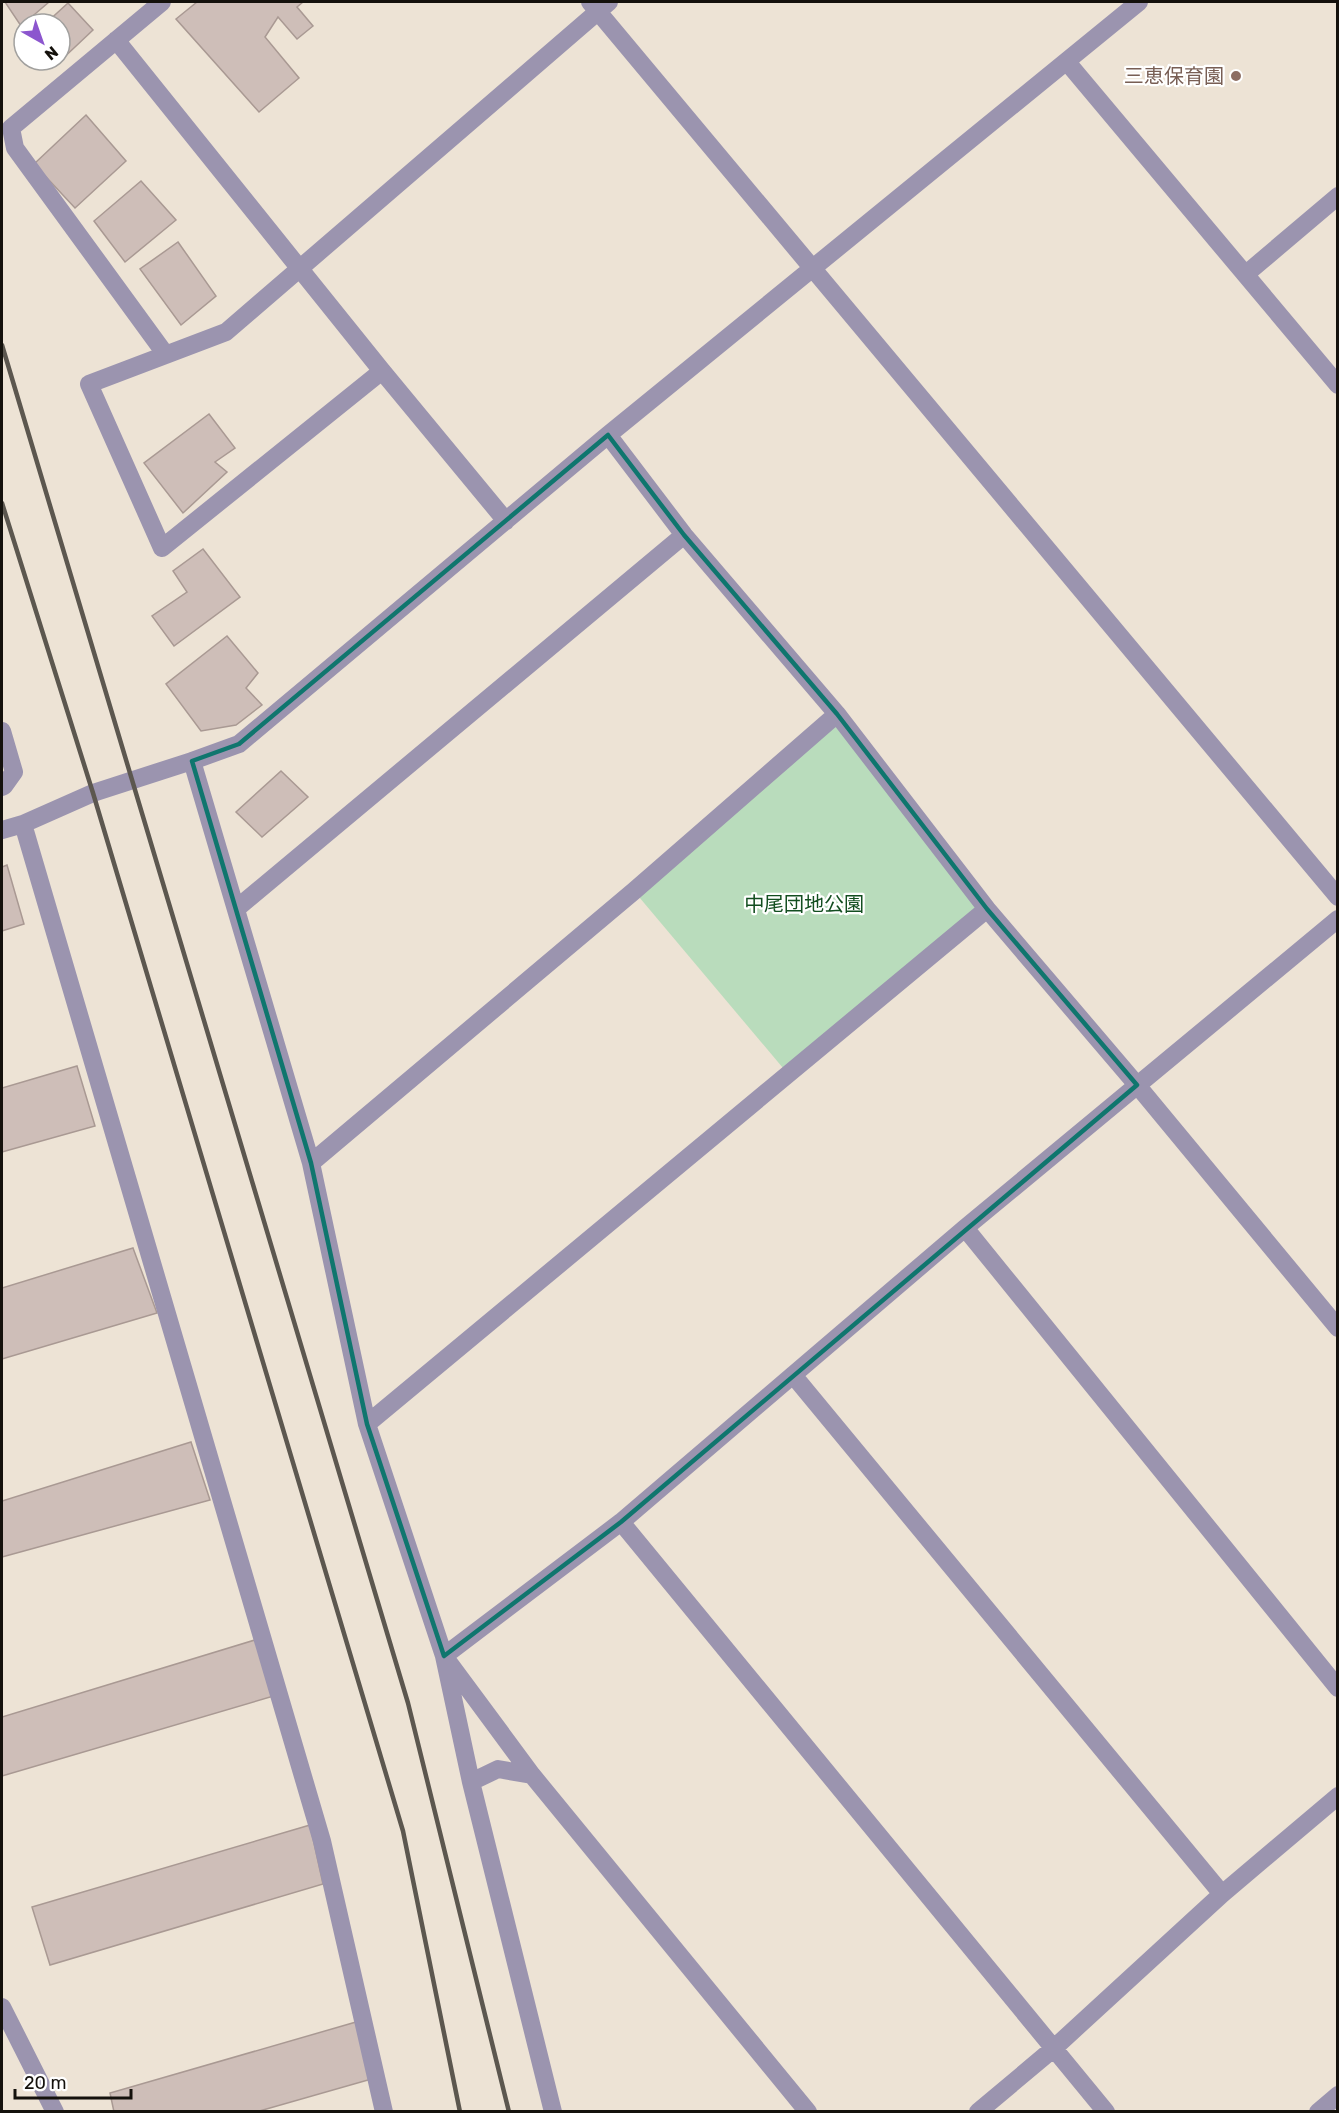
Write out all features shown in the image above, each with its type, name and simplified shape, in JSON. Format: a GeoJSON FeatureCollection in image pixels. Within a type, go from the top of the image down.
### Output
{"type":"FeatureCollection","features":[{"type":"Feature","properties":{"kind":"street"},"geometry":{"type":"LineString","coordinates":[[162,2],[11,128],[15,148],[166,355]]}},
{"type":"Feature","properties":{"kind":"street"},"geometry":{"type":"LineString","coordinates":[[2,830],[22,824],[93,793],[239,744],[608,435],[1139,2]]}},
{"type":"Feature","properties":{"kind":"street"},"geometry":{"type":"LineString","coordinates":[[382,371],[162,548],[88,384],[226,332],[301,269],[599,5],[813,268],[1338,897]]}},
{"type":"Feature","properties":{"kind":"street"},"geometry":{"type":"LineString","coordinates":[[116,40],[382,371],[506,521]]}},
{"type":"Feature","properties":{"kind":"street"},"geometry":{"type":"LineString","coordinates":[[1066,62],[1338,385]]}},
{"type":"Feature","properties":{"kind":"street"},"geometry":{"type":"LineString","coordinates":[[1246,274],[1338,196]]}},
{"type":"Feature","properties":{"kind":"street"},"geometry":{"type":"LineString","coordinates":[[608,435],[684,535],[837,714],[987,909],[1137,1085],[1338,1328]]}},
{"type":"Feature","properties":{"kind":"street"},"geometry":{"type":"LineString","coordinates":[[236,909],[684,535]]}},
{"type":"Feature","properties":{"kind":"street"},"geometry":{"type":"LineString","coordinates":[[311,1163],[634,891],[837,714]]}},
{"type":"Feature","properties":{"kind":"street"},"geometry":{"type":"LineString","coordinates":[[2,731],[14,772],[2,787]]}},
{"type":"Feature","properties":{"kind":"street"},"geometry":{"type":"LineString","coordinates":[[192,761],[311,1163],[367,1425],[444,1656],[471,1782],[553,2112]]}},
{"type":"Feature","properties":{"kind":"street"},"geometry":{"type":"LineString","coordinates":[[22,824],[322,1841],[384,2112]]}},
{"type":"Feature","properties":{"kind":"street"},"geometry":{"type":"LineString","coordinates":[[367,1425],[987,909]]}},
{"type":"Feature","properties":{"kind":"street"},"geometry":{"type":"LineString","coordinates":[[444,1656],[621,1522],[965,1228],[1338,919]]}},
{"type":"Feature","properties":{"kind":"street"},"geometry":{"type":"LineString","coordinates":[[965,1228],[1338,1688]]}},
{"type":"Feature","properties":{"kind":"street"},"geometry":{"type":"LineString","coordinates":[[793,1375],[1222,1894]]}},
{"type":"Feature","properties":{"kind":"street"},"geometry":{"type":"LineString","coordinates":[[621,1522],[1106,2112]]}},
{"type":"Feature","properties":{"kind":"street"},"geometry":{"type":"LineString","coordinates":[[444,1656],[532,1775],[808,2112]]}},
{"type":"Feature","properties":{"kind":"street"},"geometry":{"type":"LineString","coordinates":[[471,1782],[498,1769],[532,1775]]}},
{"type":"Feature","properties":{"kind":"street"},"geometry":{"type":"LineString","coordinates":[[978,2112],[1053,2049],[1222,1894],[1338,1796]]}},
{"type":"Feature","properties":{"kind":"street"},"geometry":{"type":"LineString","coordinates":[[2,2007],[55,2112]]}},
{"type":"Feature","properties":{"kind":"street"},"geometry":{"type":"LineString","coordinates":[[1318,2112],[1338,2095]]}},
{"type":"Feature","properties":{"kind":"highlighted area"},"geometry":{"type":"Polygon","coordinates":[[[608,435],[684,535],[837,714],[987,909],[1137,1085],[621,1522],[444,1656],[367,1424],[311,1163],[192,761],[239,744],[608,435]]]}},
{"type":"Feature","properties":{"kind":"green space","name":"中尾団地公園"},"geometry":{"type":"Polygon","coordinates":[[[837,714],[987,909],[788,1074],[634,891],[837,714]]]}},
{"type":"Feature","properties":{"kind":"building"},"geometry":{"type":"Polygon","coordinates":[[[5,2],[49,2],[37,12],[12,12],[5,2]]]}},
{"type":"Feature","properties":{"kind":"building"},"geometry":{"type":"Polygon","coordinates":[[[197,2],[303,2],[297,7],[313,26],[297,39],[278,17],[265,37],[299,78],[259,112],[176,19],[197,2]]]}},
{"type":"Feature","properties":{"kind":"building"},"geometry":{"type":"Polygon","coordinates":[[[68,3],[93,30],[72,50],[72,12],[58,12],[68,3]]]}},
{"type":"Feature","properties":{"kind":"building"},"geometry":{"type":"Polygon","coordinates":[[[86,115],[126,161],[75,208],[34,164],[86,115]]]}},
{"type":"Feature","properties":{"kind":"building"},"geometry":{"type":"Polygon","coordinates":[[[141,181],[176,220],[125,262],[94,221],[141,181]]]}},
{"type":"Feature","properties":{"kind":"building"},"geometry":{"type":"Polygon","coordinates":[[[178,242],[216,296],[181,325],[140,269],[178,242]]]}},
{"type":"Feature","properties":{"kind":"building"},"geometry":{"type":"Polygon","coordinates":[[[209,414],[235,448],[215,462],[227,472],[183,513],[144,463],[209,414]]]}},
{"type":"Feature","properties":{"kind":"building"},"geometry":{"type":"Polygon","coordinates":[[[203,549],[240,597],[174,646],[152,616],[187,592],[173,571],[203,549]]]}},
{"type":"Feature","properties":{"kind":"building"},"geometry":{"type":"Polygon","coordinates":[[[227,636],[258,673],[246,688],[262,705],[236,725],[201,731],[166,684],[227,636]]]}},
{"type":"Feature","properties":{"kind":"building"},"geometry":{"type":"Polygon","coordinates":[[[281,771],[308,797],[262,837],[236,812],[281,771]]]}},
{"type":"Feature","properties":{"kind":"building"},"geometry":{"type":"Polygon","coordinates":[[[7,865],[24,924],[2,931],[2,867],[7,865]]]}},
{"type":"Feature","properties":{"kind":"building"},"geometry":{"type":"Polygon","coordinates":[[[77,1066],[95,1126],[2,1152],[2,1088],[77,1066]]]}},
{"type":"Feature","properties":{"kind":"building"},"geometry":{"type":"Polygon","coordinates":[[[133,1248],[157,1313],[2,1359],[2,1288],[133,1248]]]}},
{"type":"Feature","properties":{"kind":"building"},"geometry":{"type":"Polygon","coordinates":[[[191,1442],[210,1500],[2,1557],[2,1501],[191,1442]]]}},
{"type":"Feature","properties":{"kind":"building"},"geometry":{"type":"Polygon","coordinates":[[[258,1639],[277,1695],[2,1776],[2,1717],[258,1639]]]}},
{"type":"Feature","properties":{"kind":"building"},"geometry":{"type":"Polygon","coordinates":[[[310,1825],[323,1884],[50,1965],[32,1907],[310,1825]]]}},
{"type":"Feature","properties":{"kind":"building"},"geometry":{"type":"Polygon","coordinates":[[[363,2020],[382,2076],[256,2112],[114,2112],[110,2093],[363,2020]]]}},
{"type":"Feature","properties":{"kind":"railway"},"geometry":{"type":"LineString","coordinates":[[2,345],[408,1703],[509,2112]]}},
{"type":"Feature","properties":{"kind":"railway"},"geometry":{"type":"LineString","coordinates":[[2,503],[93,793],[403,1831],[460,2112]]}},
{"type":"Feature","properties":{"kind":"place","name":"三恵保育園"},"geometry":{"type":"Point","coordinates":[1236,76]}}]}
